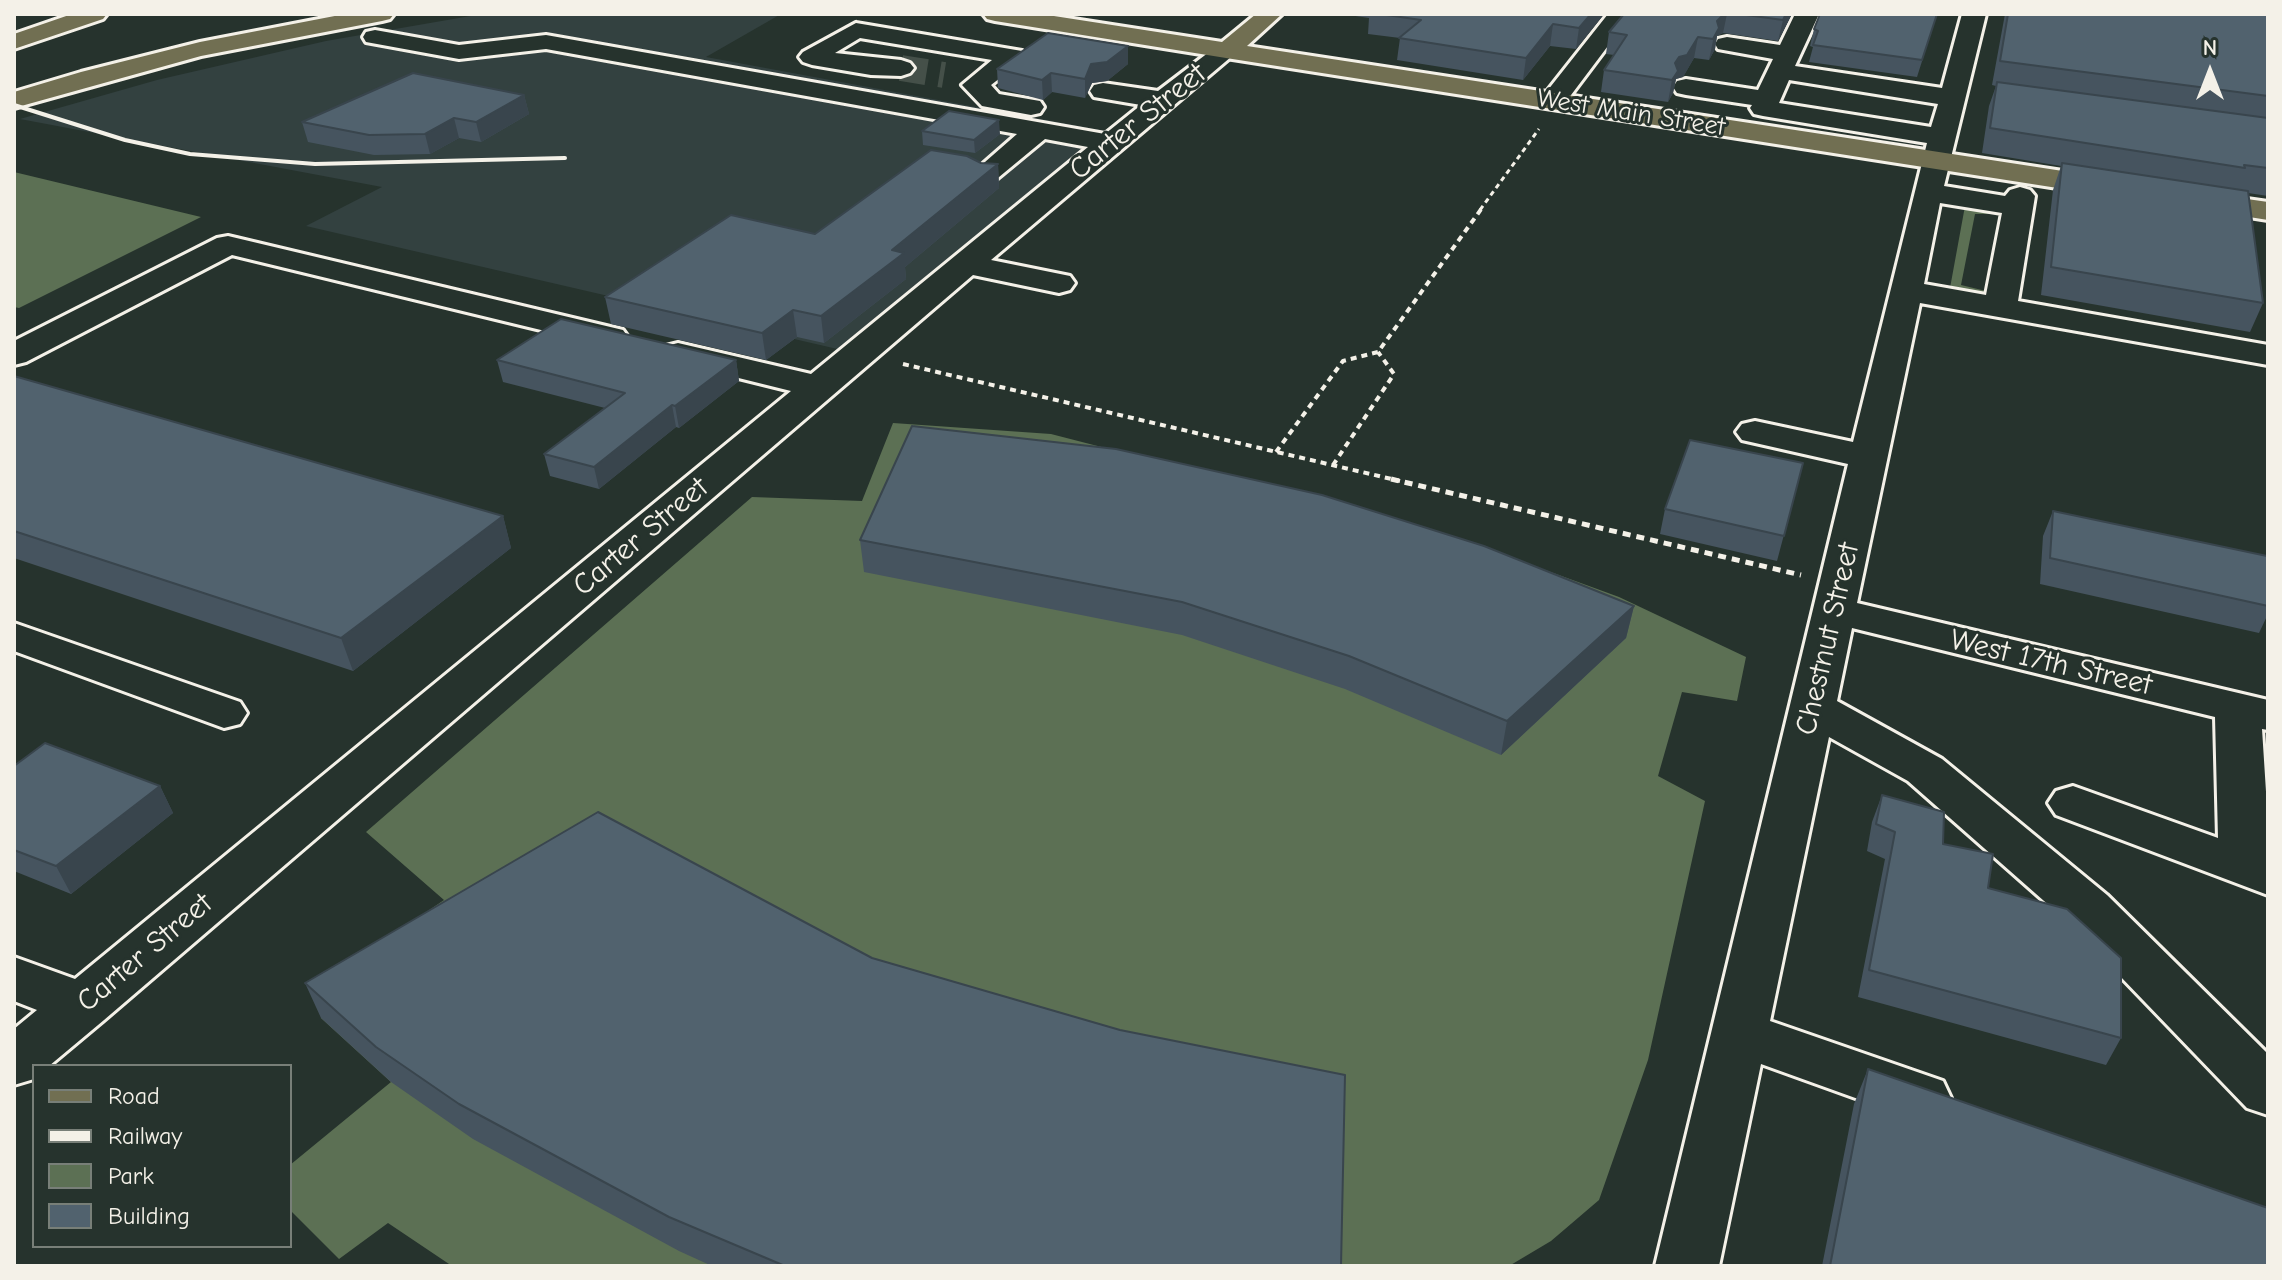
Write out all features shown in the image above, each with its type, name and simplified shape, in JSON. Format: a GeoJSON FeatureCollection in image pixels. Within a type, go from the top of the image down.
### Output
{"type":"FeatureCollection","features":[{"type":"Feature","properties":{"kind":"main road"},"geometry":{"type":"LineString","coordinates":[[14,42],[95,14]]}},
{"type":"Feature","properties":{"kind":"main road"},"geometry":{"type":"LineString","coordinates":[[117,45],[256,14]]}},
{"type":"Feature","properties":{"kind":"main road","name":"West Main Street"},"geometry":{"type":"LineString","coordinates":[[995,14],[1556,101],[1772,89]]}},
{"type":"Feature","properties":{"kind":"main road","name":"Carter Street"},"geometry":{"type":"LineString","coordinates":[[1226,51],[1270,14]]}},
{"type":"Feature","properties":{"kind":"main road"},"geometry":{"type":"LineString","coordinates":[[14,100],[200,49],[379,26]]}},
{"type":"Feature","properties":{"kind":"main road"},"geometry":{"type":"LineString","coordinates":[[1943,132],[2150,193],[2268,211]]}},
{"type":"Feature","properties":{"kind":"street"},"geometry":{"type":"LineString","coordinates":[[1556,101],[1620,14]]}},
{"type":"Feature","properties":{"kind":"street"},"geometry":{"type":"LineString","coordinates":[[1772,89],[1807,14]]}},
{"type":"Feature","properties":{"kind":"street","name":"Chestnut Street"},"geometry":{"type":"LineString","coordinates":[[1687,1266],[1906,291],[1974,14]]}},
{"type":"Feature","properties":{"kind":"street"},"geometry":{"type":"LineString","coordinates":[[379,26],[459,52],[546,42],[1040,130],[1122,134]]}},
{"type":"Feature","properties":{"kind":"street"},"geometry":{"type":"LineString","coordinates":[[888,70],[812,57],[856,30],[1013,56],[958,82],[991,100],[1122,134]]}},
{"type":"Feature","properties":{"kind":"street"},"geometry":{"type":"LineString","coordinates":[[1727,44],[1772,89],[1943,132]]}},
{"type":"Feature","properties":{"kind":"street","name":"Carter Street"},"geometry":{"type":"LineString","coordinates":[[14,1062],[966,264],[1226,51]]}},
{"type":"Feature","properties":{"kind":"street"},"geometry":{"type":"LineString","coordinates":[[1693,76],[1772,89],[1943,132],[2019,202],[2000,308]]}},
{"type":"Feature","properties":{"kind":"street"},"geometry":{"type":"LineString","coordinates":[[1103,91],[1163,100]]}},
{"type":"Feature","properties":{"kind":"street"},"geometry":{"type":"LineString","coordinates":[[1943,132],[1985,95]]}},
{"type":"Feature","properties":{"kind":"street"},"geometry":{"type":"LineString","coordinates":[[983,176],[1040,130]]}},
{"type":"Feature","properties":{"kind":"street"},"geometry":{"type":"LineString","coordinates":[[14,355],[228,245],[819,387]]}},
{"type":"Feature","properties":{"kind":"street"},"geometry":{"type":"LineString","coordinates":[[966,264],[1059,283]]}},
{"type":"Feature","properties":{"kind":"street"},"geometry":{"type":"LineString","coordinates":[[1906,291],[2268,355]]}},
{"type":"Feature","properties":{"kind":"street"},"geometry":{"type":"LineString","coordinates":[[1755,432],[1869,457]]}},
{"type":"Feature","properties":{"kind":"street","name":"West 17th Street"},"geometry":{"type":"LineString","coordinates":[[1837,598],[2253,711]]}},
{"type":"Feature","properties":{"kind":"street"},"geometry":{"type":"LineString","coordinates":[[14,636],[224,713]]}},
{"type":"Feature","properties":{"kind":"street"},"geometry":{"type":"LineString","coordinates":[[1812,707],[1925,770],[2088,909],[2268,1091]]}},
{"type":"Feature","properties":{"kind":"street"},"geometry":{"type":"LineString","coordinates":[[2073,803],[2256,872],[2253,711]]}},
{"type":"Feature","properties":{"kind":"street"},"geometry":{"type":"LineString","coordinates":[[14,978],[84,1005]]}},
{"type":"Feature","properties":{"kind":"street"},"geometry":{"type":"LineString","coordinates":[[1740,1033],[1974,1116]]}},
{"type":"Feature","properties":{"kind":"path"},"geometry":{"type":"LineString","coordinates":[[1276,452],[1343,361],[1378,352],[1556,101]]}},
{"type":"Feature","properties":{"kind":"path"},"geometry":{"type":"LineString","coordinates":[[1333,465],[1394,374],[1378,352]]}},
{"type":"Feature","properties":{"kind":"path"},"geometry":{"type":"LineString","coordinates":[[859,354],[1333,465],[1837,598]]}},
{"type":"Feature","properties":{"kind":"shaded area"},"geometry":{"type":"Polygon","coordinates":[[[482,14],[781,14],[706,57],[1122,134],[859,354],[306,226],[382,187],[20,119],[157,80],[326,41],[482,14]]]}},
{"type":"Feature","properties":{"kind":"green space"},"geometry":{"type":"Polygon","coordinates":[[[14,172],[201,217],[19,308],[14,307],[14,172]]]}},
{"type":"Feature","properties":{"kind":"green space"},"geometry":{"type":"Polygon","coordinates":[[[1965,206],[2002,214],[1975,214],[1961,285],[1990,292],[1986,295],[1950,288],[1965,206]]]}},
{"type":"Feature","properties":{"kind":"green space"},"geometry":{"type":"Polygon","coordinates":[[[893,423],[1051,434],[1466,541],[1619,597],[1746,657],[1737,701],[1682,692],[1658,776],[1705,801],[1648,1060],[1599,1200],[1551,1241],[1509,1266],[452,1266],[388,1223],[339,1259],[292,1212],[292,1163],[391,1082],[321,1018],[395,973],[364,954],[444,900],[366,832],[752,497],[862,501],[893,423]]]}},
{"type":"Feature","properties":{"kind":"building"},"geometry":{"type":"Polygon","coordinates":[[[1380,14],[1591,14],[1579,28],[1553,24],[1526,58],[1399,38],[1421,20],[1380,14]]]}},
{"type":"Feature","properties":{"kind":"building"},"geometry":{"type":"Polygon","coordinates":[[[1624,14],[1724,14],[1717,21],[1719,28],[1713,39],[1698,37],[1687,55],[1679,57],[1675,63],[1678,71],[1672,80],[1604,70],[1627,35],[1609,32],[1624,14]]]}},
{"type":"Feature","properties":{"kind":"building"},"geometry":{"type":"Polygon","coordinates":[[[1739,14],[1786,14],[1783,20],[1739,14]]]}},
{"type":"Feature","properties":{"kind":"building"},"geometry":{"type":"Polygon","coordinates":[[[1820,14],[1937,14],[1922,60],[1813,45],[1818,31],[1814,29],[1820,14]]]}},
{"type":"Feature","properties":{"kind":"building"},"geometry":{"type":"Polygon","coordinates":[[[2008,14],[2268,14],[2268,96],[2000,61],[2008,14]]]}},
{"type":"Feature","properties":{"kind":"building"},"geometry":{"type":"Polygon","coordinates":[[[1048,33],[1128,46],[1107,62],[1091,64],[1085,79],[1051,73],[1042,80],[997,69],[1048,33]]]}},
{"type":"Feature","properties":{"kind":"building"},"geometry":{"type":"Polygon","coordinates":[[[413,73],[524,95],[476,122],[454,118],[425,134],[369,135],[302,122],[413,73]]]}},
{"type":"Feature","properties":{"kind":"building"},"geometry":{"type":"Polygon","coordinates":[[[1997,82],[2268,118],[2268,168],[2244,165],[2245,168],[1990,128],[1997,82]]]}},
{"type":"Feature","properties":{"kind":"building"},"geometry":{"type":"Polygon","coordinates":[[[949,111],[999,120],[974,140],[922,131],[949,111]]]}},
{"type":"Feature","properties":{"kind":"building"},"geometry":{"type":"Polygon","coordinates":[[[931,150],[967,156],[981,163],[998,164],[892,250],[904,253],[821,316],[793,310],[762,333],[605,297],[731,215],[815,234],[931,150]]]}},
{"type":"Feature","properties":{"kind":"building"},"geometry":{"type":"Polygon","coordinates":[[[2062,163],[2248,191],[2263,303],[2051,267],[2062,163]]]}},
{"type":"Feature","properties":{"kind":"building"},"geometry":{"type":"Polygon","coordinates":[[[561,319],[736,360],[675,406],[672,405],[594,467],[544,454],[625,393],[497,360],[561,319]]]}},
{"type":"Feature","properties":{"kind":"building"},"geometry":{"type":"Polygon","coordinates":[[[14,376],[503,516],[341,638],[14,531],[14,376]]]}},
{"type":"Feature","properties":{"kind":"building"},"geometry":{"type":"Polygon","coordinates":[[[912,426],[1116,449],[1322,495],[1484,546],[1634,606],[1507,721],[1349,656],[1182,602],[860,540],[912,426]]]}},
{"type":"Feature","properties":{"kind":"building"},"geometry":{"type":"Polygon","coordinates":[[[1690,440],[1803,463],[1784,536],[1665,509],[1690,440]]]}},
{"type":"Feature","properties":{"kind":"building"},"geometry":{"type":"Polygon","coordinates":[[[2053,511],[2267,556],[2268,606],[2050,558],[2053,511]]]}},
{"type":"Feature","properties":{"kind":"building"},"geometry":{"type":"Polygon","coordinates":[[[45,743],[160,786],[56,866],[14,850],[14,766],[45,743]]]}},
{"type":"Feature","properties":{"kind":"building"},"geometry":{"type":"Polygon","coordinates":[[[1882,795],[1944,812],[1943,844],[1993,854],[1988,888],[2067,909],[2121,958],[2121,1038],[1869,970],[1895,832],[1876,824],[1882,795]]]}},
{"type":"Feature","properties":{"kind":"building"},"geometry":{"type":"Polygon","coordinates":[[[598,812],[872,958],[1120,1030],[1345,1075],[1341,1266],[785,1266],[669,1217],[459,1104],[376,1047],[305,983],[598,812]]]}},
{"type":"Feature","properties":{"kind":"building"},"geometry":{"type":"Polygon","coordinates":[[[1868,1069],[2268,1208],[2268,1266],[1830,1266],[1868,1069]]]}},
{"type":"Feature","properties":{"kind":"tunnel"},"geometry":{"type":"LineString","coordinates":[[901,68],[944,75]]}},
{"type":"Feature","properties":{"kind":"railway"},"geometry":{"type":"LineString","coordinates":[[14,105],[125,140],[190,154],[315,164],[565,158]]}}]}
